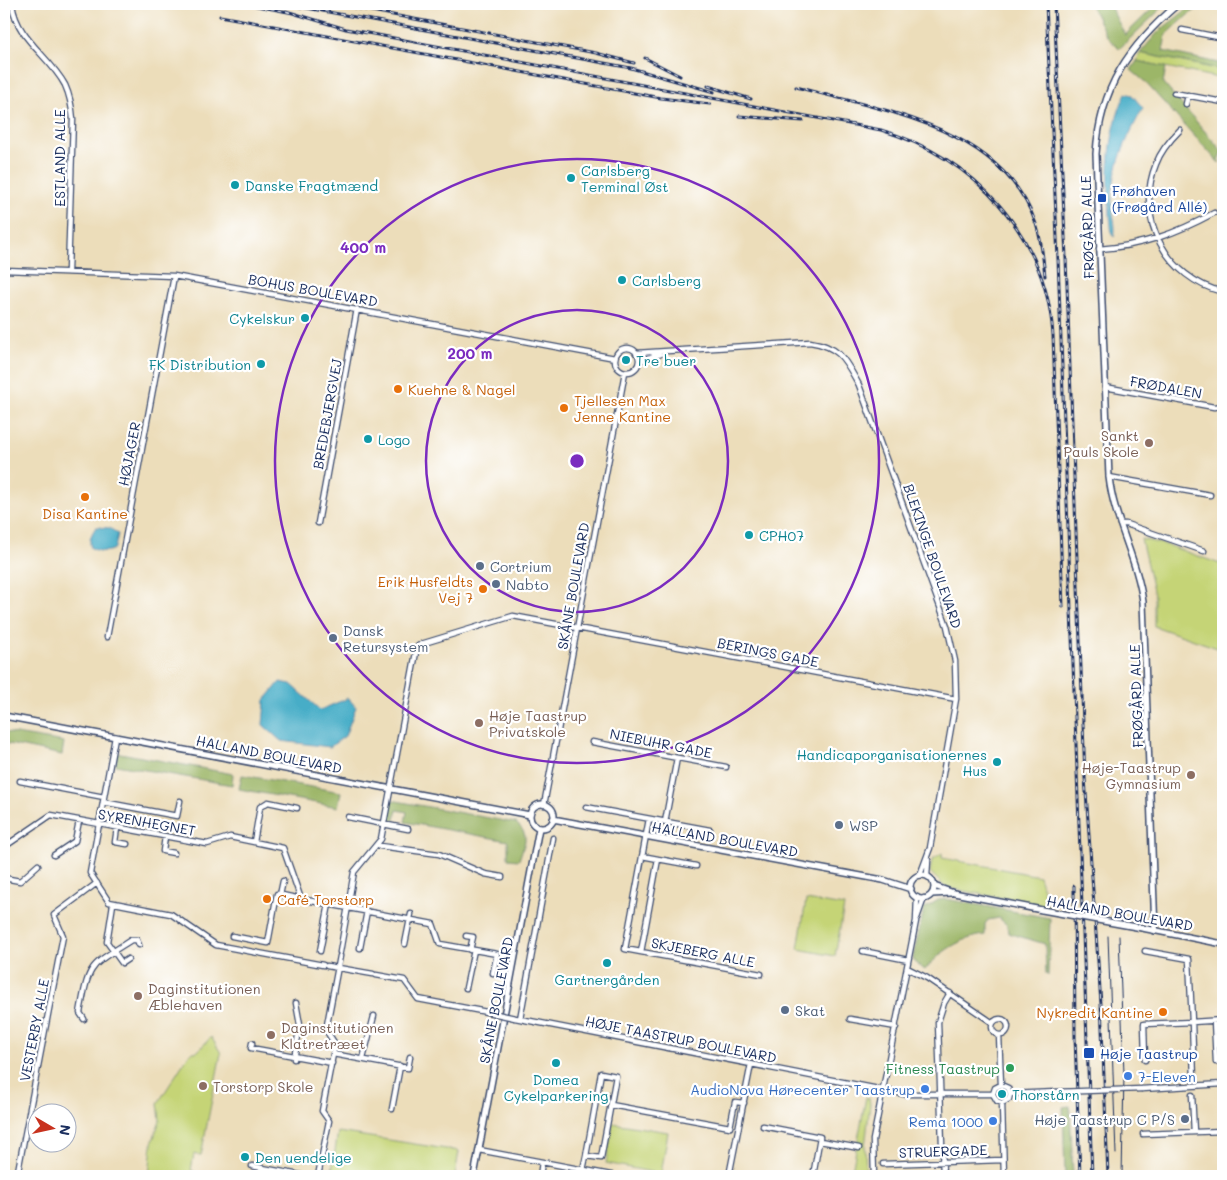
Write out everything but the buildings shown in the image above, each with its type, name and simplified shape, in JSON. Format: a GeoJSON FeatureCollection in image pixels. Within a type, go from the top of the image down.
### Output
{"type":"FeatureCollection","features":[{"type":"Feature","properties":{"kind":"street","name":"ESTLAND ALLE"},"geometry":{"type":"LineString","coordinates":[[12,4],[17,24],[35,50],[57,73],[69,94],[72,106],[74,119],[68,271]]}},
{"type":"Feature","properties":{"kind":"street","name":"FRØGÅRD ALLE"},"geometry":{"type":"LineString","coordinates":[[1155,931],[1144,602],[1138,572],[1120,524],[1108,477],[1096,154],[1100,118],[1106,98],[1121,66],[1137,43],[1178,4]]}},
{"type":"Feature","properties":{"kind":"street"},"geometry":{"type":"LineString","coordinates":[[1182,30],[1223,38]]}},
{"type":"Feature","properties":{"kind":"street"},"geometry":{"type":"LineString","coordinates":[[1174,93],[1223,102]]}},
{"type":"Feature","properties":{"kind":"street"},"geometry":{"type":"LineString","coordinates":[[1186,104],[1188,95]]}},
{"type":"Feature","properties":{"kind":"street"},"geometry":{"type":"LineString","coordinates":[[1180,130],[1164,149],[1151,180],[1150,211],[1157,240],[1169,259],[1180,271],[1202,285],[1223,292]]}},
{"type":"Feature","properties":{"kind":"street"},"geometry":{"type":"LineString","coordinates":[[1099,249],[1118,248],[1157,240],[1214,213]]}},
{"type":"Feature","properties":{"kind":"street","name":"BOHUS BOULEVARD"},"geometry":{"type":"LineString","coordinates":[[4,270],[174,276],[615,358]]}},
{"type":"Feature","properties":{"kind":"street","name":"HØJAGER"},"geometry":{"type":"LineString","coordinates":[[107,637],[174,276]]}},
{"type":"Feature","properties":{"kind":"street","name":"BREDEBJERGVEJ"},"geometry":{"type":"LineString","coordinates":[[318,523],[357,309]]}},
{"type":"Feature","properties":{"kind":"street","name":"BLEKINGE BOULEVARD"},"geometry":{"type":"LineString","coordinates":[[664,353],[810,342],[828,345],[844,359],[859,385],[946,626],[955,662],[956,699],[928,856],[927,876]]}},
{"type":"Feature","properties":{"kind":"street"},"geometry":{"type":"LineString","coordinates":[[624,348],[636,353],[664,353],[639,361],[635,369],[625,372],[618,369],[615,358],[618,352],[624,348]]}},
{"type":"Feature","properties":{"kind":"street"},"geometry":{"type":"LineString","coordinates":[[636,353],[639,361]]}},
{"type":"Feature","properties":{"kind":"street","name":"SKÅNE BOULEVARD"},"geometry":{"type":"LineString","coordinates":[[544,805],[625,372]]}},
{"type":"Feature","properties":{"kind":"street","name":"FRØDALEN"},"geometry":{"type":"LineString","coordinates":[[1105,387],[1214,407],[1223,406]]}},
{"type":"Feature","properties":{"kind":"street"},"geometry":{"type":"LineString","coordinates":[[1108,477],[1210,495]]}},
{"type":"Feature","properties":{"kind":"street"},"geometry":{"type":"LineString","coordinates":[[1120,524],[1126,524],[1204,551]]}},
{"type":"Feature","properties":{"kind":"street","name":"BERINGS GADE"},"geometry":{"type":"LineString","coordinates":[[390,788],[417,647],[508,616],[956,699]]}},
{"type":"Feature","properties":{"kind":"street","name":"HALLAND BOULEVARD"},"geometry":{"type":"LineString","coordinates":[[4,716],[530,815]]}},
{"type":"Feature","properties":{"kind":"street"},"geometry":{"type":"LineString","coordinates":[[115,737],[90,873],[109,902],[113,904],[107,942],[122,963],[128,959]]}},
{"type":"Feature","properties":{"kind":"street","name":"NIEBUHR GADE"},"geometry":{"type":"LineString","coordinates":[[592,742],[726,767]]}},
{"type":"Feature","properties":{"kind":"street"},"geometry":{"type":"LineString","coordinates":[[665,822],[677,758]]}},
{"type":"Feature","properties":{"kind":"street"},"geometry":{"type":"LineString","coordinates":[[20,782],[177,816],[180,801]]}},
{"type":"Feature","properties":{"kind":"street"},"geometry":{"type":"LineString","coordinates":[[318,1176],[329,1121],[322,1111],[335,1044],[326,1030],[354,872],[381,839],[390,788]]}},
{"type":"Feature","properties":{"kind":"street"},"geometry":{"type":"LineString","coordinates":[[254,842],[260,807],[268,802],[297,808]]}},
{"type":"Feature","properties":{"kind":"street"},"geometry":{"type":"LineString","coordinates":[[544,805],[550,808],[553,819],[548,826],[539,828],[532,823],[530,815],[535,807],[544,805]]}},
{"type":"Feature","properties":{"kind":"street"},"geometry":{"type":"LineString","coordinates":[[586,807],[710,830]]}},
{"type":"Feature","properties":{"kind":"street","name":"SYRENHEGNET"},"geometry":{"type":"LineString","coordinates":[[4,847],[51,815],[207,844],[228,837],[283,848],[301,899]]}},
{"type":"Feature","properties":{"kind":"street"},"geometry":{"type":"LineString","coordinates":[[348,818],[408,829]]}},
{"type":"Feature","properties":{"kind":"street","name":"HALLAND BOULEVARD"},"geometry":{"type":"LineString","coordinates":[[553,819],[911,885]]}},
{"type":"Feature","properties":{"kind":"street","name":"SKJEBERG ALLE"},"geometry":{"type":"LineString","coordinates":[[649,819],[625,949],[761,974]]}},
{"type":"Feature","properties":{"kind":"street"},"geometry":{"type":"LineString","coordinates":[[54,855],[75,841],[79,821]]}},
{"type":"Feature","properties":{"kind":"street"},"geometry":{"type":"LineString","coordinates":[[118,828],[115,842],[127,844]]}},
{"type":"Feature","properties":{"kind":"street","name":"SKÅNE BOULEVARD"},"geometry":{"type":"LineString","coordinates":[[474,1176],[539,828]]}},
{"type":"Feature","properties":{"kind":"street"},"geometry":{"type":"LineString","coordinates":[[166,837],[163,851],[174,853]]}},
{"type":"Feature","properties":{"kind":"street"},"geometry":{"type":"LineString","coordinates":[[517,1018],[553,838]]}},
{"type":"Feature","properties":{"kind":"street"},"geometry":{"type":"LineString","coordinates":[[377,844],[422,854],[439,854],[485,874],[502,878]]}},
{"type":"Feature","properties":{"kind":"street"},"geometry":{"type":"LineString","coordinates":[[642,856],[696,866]]}},
{"type":"Feature","properties":{"kind":"street","name":"BLEKINGE BOULEVARD"},"geometry":{"type":"LineString","coordinates":[[920,875],[928,856]]}},
{"type":"Feature","properties":{"kind":"street","name":"SKJEBERG ALLE"},"geometry":{"type":"LineString","coordinates":[[640,952],[658,859]]}},
{"type":"Feature","properties":{"kind":"street"},"geometry":{"type":"LineString","coordinates":[[4,878],[20,881],[38,865]]}},
{"type":"Feature","properties":{"kind":"street"},"geometry":{"type":"LineString","coordinates":[[916,921],[917,897],[911,885],[920,875],[927,876],[934,886],[932,894],[924,898],[917,897]]}},
{"type":"Feature","properties":{"kind":"street"},"geometry":{"type":"LineString","coordinates":[[280,895],[283,881]]}},
{"type":"Feature","properties":{"kind":"street","name":"VESTERBY ALLE"},"geometry":{"type":"LineString","coordinates":[[18,1176],[63,936],[54,915],[58,910],[97,883]]}},
{"type":"Feature","properties":{"kind":"street","name":"HALLAND BOULEVARD"},"geometry":{"type":"LineString","coordinates":[[934,886],[954,893],[1223,944]]}},
{"type":"Feature","properties":{"kind":"street","name":"HALLAND BOULEVARD"},"geometry":{"type":"LineString","coordinates":[[932,894],[954,893]]}},
{"type":"Feature","properties":{"kind":"street"},"geometry":{"type":"LineString","coordinates":[[232,936],[268,943],[277,894],[348,908],[410,917],[424,924],[433,924],[440,944],[497,954],[493,973]]}},
{"type":"Feature","properties":{"kind":"street"},"geometry":{"type":"LineString","coordinates":[[874,1176],[873,1140],[882,1089],[916,921],[924,898]]}},
{"type":"Feature","properties":{"kind":"street","name":"HØJE TAASTRUP BOULEVARD"},"geometry":{"type":"LineString","coordinates":[[113,904],[171,914],[216,945],[404,980],[418,1000],[904,1094],[992,1094]]}},
{"type":"Feature","properties":{"kind":"street"},"geometry":{"type":"LineString","coordinates":[[320,951],[329,904]]}},
{"type":"Feature","properties":{"kind":"street"},"geometry":{"type":"LineString","coordinates":[[360,948],[366,911]]}},
{"type":"Feature","properties":{"kind":"street"},"geometry":{"type":"LineString","coordinates":[[405,944],[410,917]]}},
{"type":"Feature","properties":{"kind":"street"},"geometry":{"type":"LineString","coordinates":[[466,936],[473,937],[466,988]]}},
{"type":"Feature","properties":{"kind":"street"},"geometry":{"type":"LineString","coordinates":[[84,1019],[80,1013],[89,971],[114,951],[134,939],[140,945]]}},
{"type":"Feature","properties":{"kind":"street"},"geometry":{"type":"LineString","coordinates":[[863,951],[908,960]]}},
{"type":"Feature","properties":{"kind":"street"},"geometry":{"type":"LineString","coordinates":[[1145,951],[1189,959],[1194,1079]]}},
{"type":"Feature","properties":{"kind":"street"},"geometry":{"type":"LineString","coordinates":[[907,968],[950,993],[993,1023]]}},
{"type":"Feature","properties":{"kind":"street"},"geometry":{"type":"LineString","coordinates":[[943,1176],[938,1022],[944,1003],[950,993]]}},
{"type":"Feature","properties":{"kind":"street"},"geometry":{"type":"LineString","coordinates":[[294,1058],[300,1025],[296,1002]]}},
{"type":"Feature","properties":{"kind":"street"},"geometry":{"type":"LineString","coordinates":[[363,1060],[374,1016]]}},
{"type":"Feature","properties":{"kind":"street"},"geometry":{"type":"LineString","coordinates":[[850,1019],[896,1027]]}},
{"type":"Feature","properties":{"kind":"street"},"geometry":{"type":"LineString","coordinates":[[993,1023],[1001,1020],[1007,1024],[1006,1032],[999,1035]]}},
{"type":"Feature","properties":{"kind":"street"},"geometry":{"type":"LineString","coordinates":[[1145,1060],[1144,1024],[1223,1020]]}},
{"type":"Feature","properties":{"kind":"street"},"geometry":{"type":"LineString","coordinates":[[1214,1021],[1216,1062]]}},
{"type":"Feature","properties":{"kind":"street"},"geometry":{"type":"LineString","coordinates":[[993,1023],[992,1030],[999,1035]]}},
{"type":"Feature","properties":{"kind":"street"},"geometry":{"type":"LineString","coordinates":[[999,1035],[1000,1085]]}},
{"type":"Feature","properties":{"kind":"street"},"geometry":{"type":"LineString","coordinates":[[252,1043],[251,1048],[294,1058],[332,1063]]}},
{"type":"Feature","properties":{"kind":"street"},"geometry":{"type":"LineString","coordinates":[[333,1054],[408,1068],[410,1057]]}},
{"type":"Feature","properties":{"kind":"street"},"geometry":{"type":"LineString","coordinates":[[729,1176],[751,1064]]}},
{"type":"Feature","properties":{"kind":"street"},"geometry":{"type":"LineString","coordinates":[[392,1108],[400,1066]]}},
{"type":"Feature","properties":{"kind":"street"},"geometry":{"type":"LineString","coordinates":[[583,1170],[601,1073],[616,1076],[601,1158],[586,1156]]}},
{"type":"Feature","properties":{"kind":"street"},"geometry":{"type":"LineString","coordinates":[[1010,1094],[1223,1084]]}},
{"type":"Feature","properties":{"kind":"street"},"geometry":{"type":"LineString","coordinates":[[1000,1085],[1006,1087],[1010,1094]]}},
{"type":"Feature","properties":{"kind":"street"},"geometry":{"type":"LineString","coordinates":[[1000,1085],[995,1088],[992,1094],[996,1101],[1002,1103],[1007,1101],[1010,1094]]}},
{"type":"Feature","properties":{"kind":"street"},"geometry":{"type":"LineString","coordinates":[[1192,1094],[1194,1132]]}},
{"type":"Feature","properties":{"kind":"street"},"geometry":{"type":"LineString","coordinates":[[612,1105],[730,1127],[735,1102],[744,1103]]}},
{"type":"Feature","properties":{"kind":"street"},"geometry":{"type":"LineString","coordinates":[[1002,1103],[1004,1176]]}},
{"type":"Feature","properties":{"kind":"street"},"geometry":{"type":"LineString","coordinates":[[763,1126],[820,1137],[813,1176]]}},
{"type":"Feature","properties":{"kind":"street"},"geometry":{"type":"LineString","coordinates":[[1143,1134],[1223,1131]]}},
{"type":"Feature","properties":{"kind":"street"},"geometry":{"type":"LineString","coordinates":[[820,1141],[859,1148]]}},
{"type":"Feature","properties":{"kind":"street"},"geometry":{"type":"LineString","coordinates":[[479,1150],[616,1176]]}},
{"type":"Feature","properties":{"kind":"street","name":"STRUERGADE"},"geometry":{"type":"LineString","coordinates":[[883,1164],[1003,1160]]}},
{"type":"Feature","properties":{"kind":"street"},"geometry":{"type":"LineString","coordinates":[[540,1176],[542,1162]]}},
{"type":"Feature","properties":{"kind":"street"},"geometry":{"type":"LineString","coordinates":[[252,1166],[305,1176]]}},
{"type":"Feature","properties":{"kind":"green space"},"geometry":{"type":"Polygon","coordinates":[[[1090,4],[1109,4],[1125,35],[1157,4],[1166,4],[1119,49],[1107,37],[1090,4]]]}},
{"type":"Feature","properties":{"kind":"green space"},"geometry":{"type":"Polygon","coordinates":[[[1194,4],[1205,4],[1188,15],[1166,35],[1163,51],[1223,64],[1223,70],[1140,53],[1159,31],[1194,4]]]}},
{"type":"Feature","properties":{"kind":"green space"},"geometry":{"type":"Polygon","coordinates":[[[1140,53],[1223,70],[1223,79],[1137,61],[1140,53]]]}},
{"type":"Feature","properties":{"kind":"green space"},"geometry":{"type":"Polygon","coordinates":[[[1137,61],[1166,67],[1163,83],[1222,151],[1219,163],[1144,81],[1131,70],[1137,61]]]}},
{"type":"Feature","properties":{"kind":"green space"},"geometry":{"type":"Polygon","coordinates":[[[1141,539],[1167,545],[1223,565],[1223,650],[1154,626],[1154,595],[1141,539]]]}},
{"type":"Feature","properties":{"kind":"green space"},"geometry":{"type":"Polygon","coordinates":[[[4,732],[64,742],[62,755],[4,743],[4,732]]]}},
{"type":"Feature","properties":{"kind":"green space"},"geometry":{"type":"Polygon","coordinates":[[[117,754],[233,774],[232,785],[116,765],[117,754]]]}},
{"type":"Feature","properties":{"kind":"green space"},"geometry":{"type":"Polygon","coordinates":[[[242,775],[341,792],[338,807],[239,789],[242,775]]]}},
{"type":"Feature","properties":{"kind":"green space"},"geometry":{"type":"Polygon","coordinates":[[[391,800],[516,823],[525,836],[519,860],[508,859],[508,841],[405,822],[407,812],[397,810],[395,820],[389,822],[391,800]]]}},
{"type":"Feature","properties":{"kind":"green space"},"geometry":{"type":"Polygon","coordinates":[[[942,853],[942,858],[1039,876],[1048,906],[952,889],[943,885],[930,872],[932,860],[942,853]]]}},
{"type":"Feature","properties":{"kind":"green space"},"geometry":{"type":"Polygon","coordinates":[[[946,899],[1050,918],[1048,976],[1046,974],[1045,944],[1008,933],[1007,925],[999,918],[988,920],[985,924],[985,935],[967,939],[952,946],[944,951],[925,970],[914,962],[913,957],[924,909],[938,900],[946,899]]]}},
{"type":"Feature","properties":{"kind":"green space"},"geometry":{"type":"Polygon","coordinates":[[[806,900],[844,906],[835,956],[798,949],[806,900]]]}},
{"type":"Feature","properties":{"kind":"green space"},"geometry":{"type":"Polygon","coordinates":[[[211,1037],[221,1053],[201,1155],[194,1154],[191,1170],[195,1172],[194,1176],[149,1176],[152,1143],[160,1120],[158,1103],[190,1053],[198,1051],[211,1037]]]}},
{"type":"Feature","properties":{"kind":"green space"},"geometry":{"type":"Polygon","coordinates":[[[866,1097],[869,1098],[870,1104],[865,1147],[866,1176],[851,1176],[866,1097]]]}},
{"type":"Feature","properties":{"kind":"green space"},"geometry":{"type":"Polygon","coordinates":[[[1070,1106],[1073,1176],[1065,1176],[1063,1107],[1070,1106]]]}},
{"type":"Feature","properties":{"kind":"green space"},"geometry":{"type":"Polygon","coordinates":[[[613,1123],[668,1132],[661,1174],[606,1163],[613,1123]]]}},
{"type":"Feature","properties":{"kind":"green space"},"geometry":{"type":"Polygon","coordinates":[[[338,1132],[459,1151],[455,1176],[331,1176],[338,1132]]]}},
{"type":"Feature","properties":{"kind":"water"},"geometry":{"type":"Polygon","coordinates":[[[1126,93],[1132,95],[1143,108],[1126,142],[1115,177],[1112,202],[1114,237],[1110,217],[1109,162],[1119,109],[1126,93]]]}},
{"type":"Feature","properties":{"kind":"water"},"geometry":{"type":"Polygon","coordinates":[[[96,527],[110,528],[118,534],[115,548],[100,551],[91,548],[90,539],[96,527]]]}},
{"type":"Feature","properties":{"kind":"water"},"geometry":{"type":"Polygon","coordinates":[[[280,682],[291,684],[320,710],[348,698],[356,707],[345,736],[330,747],[281,741],[263,725],[265,700],[280,682]]]}},
{"type":"Feature","properties":{"kind":"tram line"},"geometry":{"type":"LineString","coordinates":[[1108,936],[1116,1154]]}},
{"type":"Feature","properties":{"kind":"tram line"},"geometry":{"type":"LineString","coordinates":[[1119,936],[1124,1074],[1122,1176]]}},
{"type":"Feature","properties":{"kind":"railway"},"geometry":{"type":"LineString","coordinates":[[247,4],[293,13]]}},
{"type":"Feature","properties":{"kind":"railway"},"geometry":{"type":"LineString","coordinates":[[285,4],[631,68],[714,92]]}},
{"type":"Feature","properties":{"kind":"railway"},"geometry":{"type":"LineString","coordinates":[[334,4],[596,53],[634,63]]}},
{"type":"Feature","properties":{"kind":"railway"},"geometry":{"type":"LineString","coordinates":[[1046,4],[1058,259],[1092,1176]]}},
{"type":"Feature","properties":{"kind":"railway"},"geometry":{"type":"LineString","coordinates":[[1054,4],[1066,258],[1085,778],[1101,1004],[1108,1176]]}},
{"type":"Feature","properties":{"kind":"railway"},"geometry":{"type":"LineString","coordinates":[[286,11],[346,29],[881,130],[915,143],[947,160],[975,181],[1000,206],[1020,234],[1036,265],[1047,299],[1053,335],[1063,607]]}},
{"type":"Feature","properties":{"kind":"railway"},"geometry":{"type":"LineString","coordinates":[[220,16],[661,98],[710,104]]}},
{"type":"Feature","properties":{"kind":"railway"},"geometry":{"type":"LineString","coordinates":[[645,58],[680,76]]}},
{"type":"Feature","properties":{"kind":"railway"},"geometry":{"type":"LineString","coordinates":[[708,86],[751,99]]}},
{"type":"Feature","properties":{"kind":"railway"},"geometry":{"type":"LineString","coordinates":[[796,87],[901,115],[936,128],[968,144],[996,165],[1019,191],[1036,224],[1041,243],[1045,276]]}},
{"type":"Feature","properties":{"kind":"railway"},"geometry":{"type":"LineString","coordinates":[[739,116],[803,121]]}},
{"type":"Feature","properties":{"kind":"railway"},"geometry":{"type":"LineString","coordinates":[[1074,886],[1075,1037],[1080,1176]]}},
{"type":"Feature","properties":{"kind":"place","name":"Carlsberg Terminal Øst"},"geometry":{"type":"Point","coordinates":[571,178]}},
{"type":"Feature","properties":{"kind":"place","name":"Danske Fragtmænd"},"geometry":{"type":"Point","coordinates":[235,185]}},
{"type":"Feature","properties":{"kind":"place","name":"Frøhaven (Frøgård Allé)"},"geometry":{"type":"Point","coordinates":[1102,198]}},
{"type":"Feature","properties":{"kind":"place","name":"Carlsberg"},"geometry":{"type":"Point","coordinates":[622,280]}},
{"type":"Feature","properties":{"kind":"place","name":"Cykelskur"},"geometry":{"type":"Point","coordinates":[305,318]}},
{"type":"Feature","properties":{"kind":"place","name":"Tre buer"},"geometry":{"type":"Point","coordinates":[626,360]}},
{"type":"Feature","properties":{"kind":"place","name":"FK Distribution"},"geometry":{"type":"Point","coordinates":[261,364]}},
{"type":"Feature","properties":{"kind":"place","name":"Kuehne & Nagel"},"geometry":{"type":"Point","coordinates":[398,389]}},
{"type":"Feature","properties":{"kind":"place","name":"Tjellesen Max Jenne Kantine"},"geometry":{"type":"Point","coordinates":[564,408]}},
{"type":"Feature","properties":{"kind":"place","name":"Logo"},"geometry":{"type":"Point","coordinates":[368,439]}},
{"type":"Feature","properties":{"kind":"place","name":"Sankt Pauls Skole"},"geometry":{"type":"Point","coordinates":[1149,443]}},
{"type":"Feature","properties":{"kind":"place","name":"Disa Kantine"},"geometry":{"type":"Point","coordinates":[85,497]}},
{"type":"Feature","properties":{"kind":"place","name":"CPH07"},"geometry":{"type":"Point","coordinates":[749,535]}},
{"type":"Feature","properties":{"kind":"place","name":"Cortrium"},"geometry":{"type":"Point","coordinates":[480,566]}},
{"type":"Feature","properties":{"kind":"place","name":"Nabto"},"geometry":{"type":"Point","coordinates":[496,584]}},
{"type":"Feature","properties":{"kind":"place","name":"Erik Husfeldts Vej 7"},"geometry":{"type":"Point","coordinates":[483,589]}},
{"type":"Feature","properties":{"kind":"place","name":"Dansk Retursystem"},"geometry":{"type":"Point","coordinates":[333,638]}},
{"type":"Feature","properties":{"kind":"place","name":"Høje Taastrup Privatskole"},"geometry":{"type":"Point","coordinates":[479,723]}},
{"type":"Feature","properties":{"kind":"place","name":"Handicaporganisationernes Hus"},"geometry":{"type":"Point","coordinates":[997,762]}},
{"type":"Feature","properties":{"kind":"place","name":"Høje-Taastrup Gymnasium"},"geometry":{"type":"Point","coordinates":[1191,775]}},
{"type":"Feature","properties":{"kind":"place","name":"WSP"},"geometry":{"type":"Point","coordinates":[839,825]}},
{"type":"Feature","properties":{"kind":"place","name":"Café Torstorp"},"geometry":{"type":"Point","coordinates":[267,899]}},
{"type":"Feature","properties":{"kind":"place","name":"Gartnergården"},"geometry":{"type":"Point","coordinates":[607,963]}},
{"type":"Feature","properties":{"kind":"place","name":"Daginstitutionen Æblehaven"},"geometry":{"type":"Point","coordinates":[138,996]}},
{"type":"Feature","properties":{"kind":"place","name":"Skat"},"geometry":{"type":"Point","coordinates":[785,1010]}},
{"type":"Feature","properties":{"kind":"place","name":"Nykredit Kantine"},"geometry":{"type":"Point","coordinates":[1163,1012]}},
{"type":"Feature","properties":{"kind":"place","name":"Daginstitutionen Klatretræet"},"geometry":{"type":"Point","coordinates":[271,1035]}},
{"type":"Feature","properties":{"kind":"place","name":"Høje Taastrup"},"geometry":{"type":"Point","coordinates":[1089,1053]}},
{"type":"Feature","properties":{"kind":"place","name":"Domea Cykelparkering"},"geometry":{"type":"Point","coordinates":[556,1063]}},
{"type":"Feature","properties":{"kind":"place","name":"Fitness Taastrup"},"geometry":{"type":"Point","coordinates":[1010,1068]}},
{"type":"Feature","properties":{"kind":"place","name":"7-Eleven"},"geometry":{"type":"Point","coordinates":[1128,1076]}},
{"type":"Feature","properties":{"kind":"place","name":"Torstorp Skole"},"geometry":{"type":"Point","coordinates":[203,1086]}},
{"type":"Feature","properties":{"kind":"place","name":"AudioNova Hørecenter Taastrup"},"geometry":{"type":"Point","coordinates":[925,1089]}},
{"type":"Feature","properties":{"kind":"place","name":"Thorstårn"},"geometry":{"type":"Point","coordinates":[1002,1094]}},
{"type":"Feature","properties":{"kind":"place","name":"Høje Taastrup C P/S"},"geometry":{"type":"Point","coordinates":[1185,1119]}},
{"type":"Feature","properties":{"kind":"place","name":"Rema 1000"},"geometry":{"type":"Point","coordinates":[993,1121]}},
{"type":"Feature","properties":{"kind":"place","name":"Den uendelige"},"geometry":{"type":"Point","coordinates":[245,1157]}}]}
